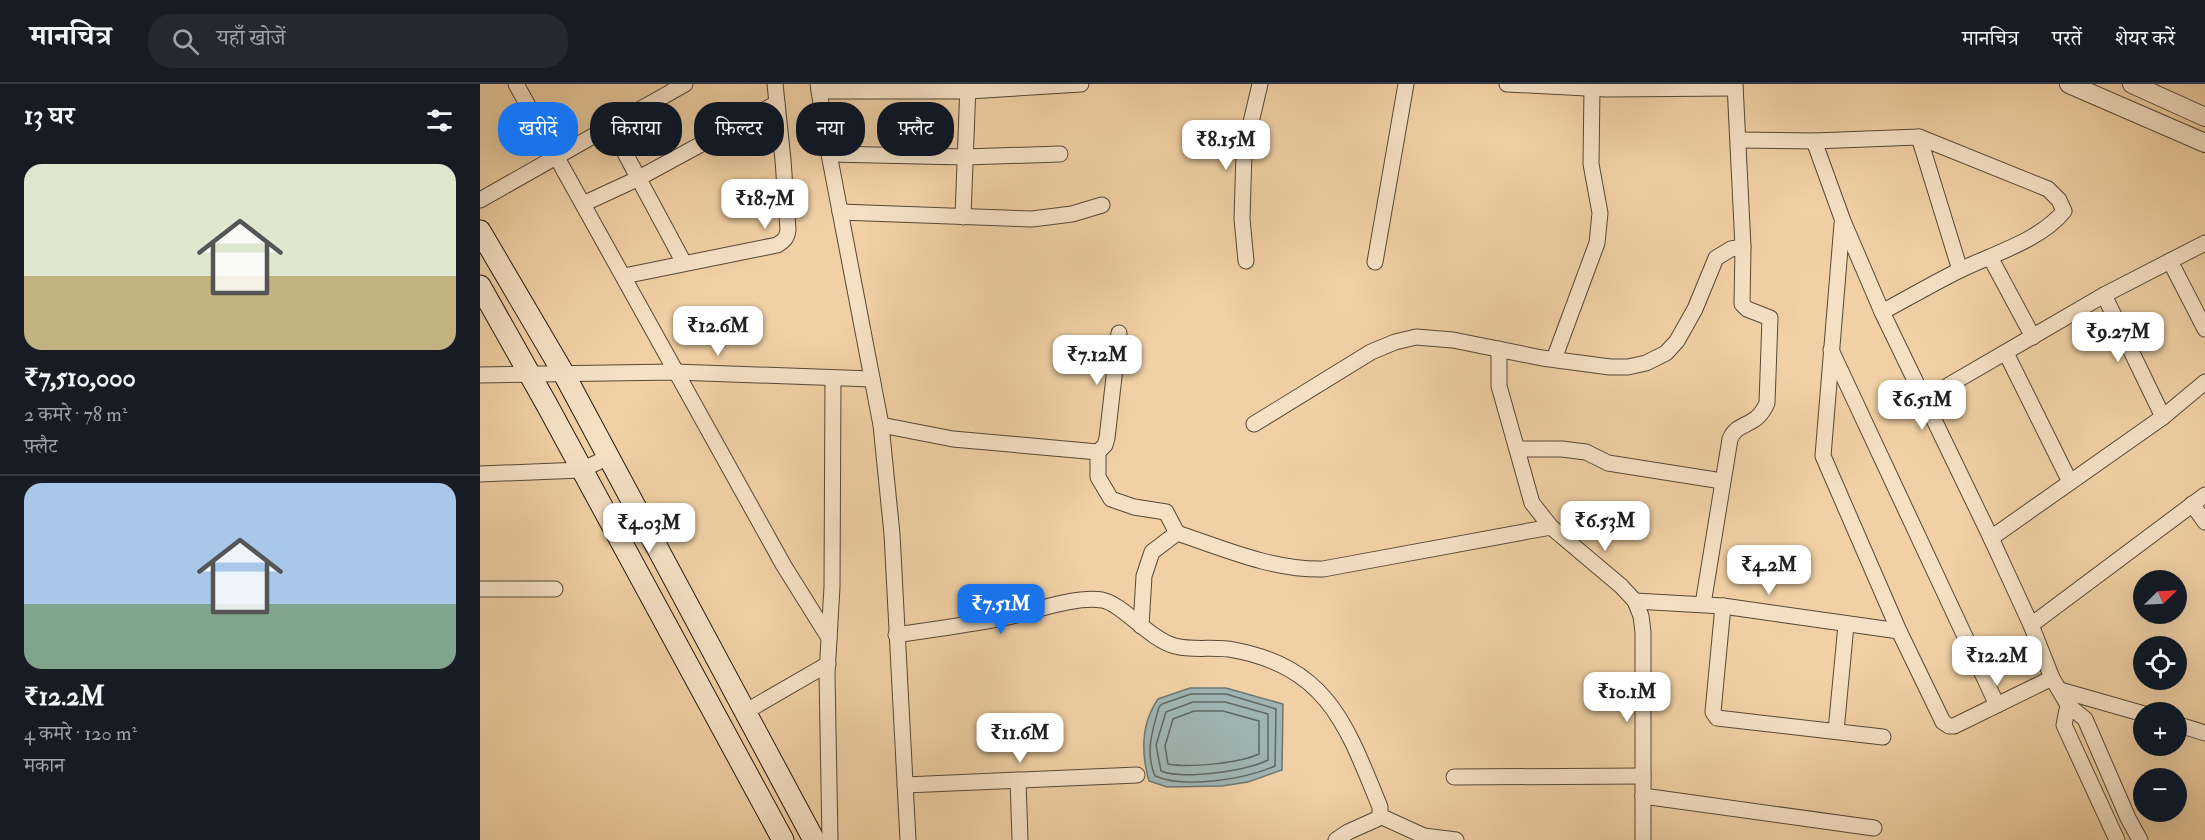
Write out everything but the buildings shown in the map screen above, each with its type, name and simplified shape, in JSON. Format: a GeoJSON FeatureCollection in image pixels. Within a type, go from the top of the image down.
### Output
{"type":"FeatureCollection","features":[{"type":"Feature","properties":{"kind":"main road"},"geometry":{"type":"LineString","coordinates":[[480,231],[564,374],[814,840]]}},
{"type":"Feature","properties":{"kind":"main road"},"geometry":{"type":"LineString","coordinates":[[480,286],[783,840]]}},
{"type":"Feature","properties":{"kind":"street"},"geometry":{"type":"LineString","coordinates":[[516,84],[784,566],[829,638]]}},
{"type":"Feature","properties":{"kind":"street"},"geometry":{"type":"LineString","coordinates":[[654,102],[685,84]]}},
{"type":"Feature","properties":{"kind":"street"},"geometry":{"type":"LineString","coordinates":[[775,84],[777,102]]}},
{"type":"Feature","properties":{"kind":"street"},"geometry":{"type":"LineString","coordinates":[[821,102],[819,87],[968,88],[1081,84]]}},
{"type":"Feature","properties":{"kind":"street"},"geometry":{"type":"LineString","coordinates":[[1246,261],[1242,219],[1244,152],[1260,84]]}},
{"type":"Feature","properties":{"kind":"street"},"geometry":{"type":"LineString","coordinates":[[1375,262],[1406,84]]}},
{"type":"Feature","properties":{"kind":"street"},"geometry":{"type":"LineString","coordinates":[[1508,84],[1602,87],[1735,86],[1743,247],[1742,304],[1747,309],[1767,315],[1770,321],[1767,403],[1756,420],[1732,433],[1722,480],[1703,604]]}},
{"type":"Feature","properties":{"kind":"street"},"geometry":{"type":"LineString","coordinates":[[2069,84],[2205,143]]}},
{"type":"Feature","properties":{"kind":"street"},"geometry":{"type":"LineString","coordinates":[[2132,84],[2151,88],[2205,117]]}},
{"type":"Feature","properties":{"kind":"street"},"geometry":{"type":"LineString","coordinates":[[1554,359],[1597,243],[1600,229],[1599,201],[1590,164],[1602,87]]}},
{"type":"Feature","properties":{"kind":"street"},"geometry":{"type":"LineString","coordinates":[[963,217],[968,88]]}},
{"type":"Feature","properties":{"kind":"street"},"geometry":{"type":"LineString","coordinates":[[1739,140],[1814,141],[1919,137],[2048,189],[2059,200],[2064,211],[2056,221],[2043,230],[1960,270],[1882,312]]}},
{"type":"Feature","properties":{"kind":"street"},"geometry":{"type":"LineString","coordinates":[[1919,137],[1960,270]]}},
{"type":"Feature","properties":{"kind":"street"},"geometry":{"type":"LineString","coordinates":[[480,200],[590,138]]}},
{"type":"Feature","properties":{"kind":"street"},"geometry":{"type":"LineString","coordinates":[[1814,141],[1842,221],[1882,312],[1991,538],[2056,684],[2067,705],[2085,719],[2128,819],[2140,840]]}},
{"type":"Feature","properties":{"kind":"street"},"geometry":{"type":"LineString","coordinates":[[583,204],[637,179],[694,148]]}},
{"type":"Feature","properties":{"kind":"street"},"geometry":{"type":"LineString","coordinates":[[865,155],[965,157],[1060,154]]}},
{"type":"Feature","properties":{"kind":"street"},"geometry":{"type":"LineString","coordinates":[[626,156],[684,263]]}},
{"type":"Feature","properties":{"kind":"street"},"geometry":{"type":"LineString","coordinates":[[624,276],[777,245],[787,237],[783,156]]}},
{"type":"Feature","properties":{"kind":"street"},"geometry":{"type":"LineString","coordinates":[[829,156],[881,425],[892,534],[908,840]]}},
{"type":"Feature","properties":{"kind":"street"},"geometry":{"type":"LineString","coordinates":[[840,212],[1032,219],[1072,214],[1102,205]]}},
{"type":"Feature","properties":{"kind":"street"},"geometry":{"type":"LineString","coordinates":[[1842,221],[1823,456],[1899,631],[1946,725],[1954,726],[1997,705],[2056,684],[2133,710]]}},
{"type":"Feature","properties":{"kind":"street"},"geometry":{"type":"LineString","coordinates":[[1925,399],[2104,295],[2205,243]]}},
{"type":"Feature","properties":{"kind":"street"},"geometry":{"type":"LineString","coordinates":[[1254,424],[1371,352],[1395,342],[1416,337],[1453,340],[1610,367],[1628,367],[1646,363],[1666,353],[1677,341],[1695,309],[1716,258],[1731,249],[1743,247]]}},
{"type":"Feature","properties":{"kind":"street"},"geometry":{"type":"LineString","coordinates":[[1990,257],[2033,337]]}},
{"type":"Feature","properties":{"kind":"street"},"geometry":{"type":"LineString","coordinates":[[2170,261],[2205,329]]}},
{"type":"Feature","properties":{"kind":"street"},"geometry":{"type":"LineString","coordinates":[[2104,295],[2163,417]]}},
{"type":"Feature","properties":{"kind":"street"},"geometry":{"type":"LineString","coordinates":[[881,425],[953,439],[1098,452],[1106,446],[1119,333]]}},
{"type":"Feature","properties":{"kind":"street"},"geometry":{"type":"LineString","coordinates":[[1499,349],[1498,386],[1532,502],[1551,528],[1621,586],[1635,601],[1641,616],[1643,632],[1643,840]]}},
{"type":"Feature","properties":{"kind":"street"},"geometry":{"type":"LineString","coordinates":[[1832,350],[1997,705]]}},
{"type":"Feature","properties":{"kind":"street"},"geometry":{"type":"LineString","coordinates":[[2006,353],[2070,482]]}},
{"type":"Feature","properties":{"kind":"street"},"geometry":{"type":"LineString","coordinates":[[480,375],[675,372],[872,379]]}},
{"type":"Feature","properties":{"kind":"street"},"geometry":{"type":"LineString","coordinates":[[830,840],[828,664],[832,587],[833,379]]}},
{"type":"Feature","properties":{"kind":"street"},"geometry":{"type":"LineString","coordinates":[[1991,538],[2163,417],[2205,382]]}},
{"type":"Feature","properties":{"kind":"street"},"geometry":{"type":"LineString","coordinates":[[1517,449],[1562,449],[1586,452],[1608,463],[1722,480]]}},
{"type":"Feature","properties":{"kind":"street"},"geometry":{"type":"LineString","coordinates":[[1098,452],[1098,477],[1111,499],[1134,507],[1166,513],[1177,533],[1264,563],[1300,569],[1323,569],[1551,528]]}},
{"type":"Feature","properties":{"kind":"street"},"geometry":{"type":"LineString","coordinates":[[480,474],[581,470],[609,457]]}},
{"type":"Feature","properties":{"kind":"street"},"geometry":{"type":"LineString","coordinates":[[2031,625],[2205,495]]}},
{"type":"Feature","properties":{"kind":"street"},"geometry":{"type":"LineString","coordinates":[[2192,504],[2205,522]]}},
{"type":"Feature","properties":{"kind":"street"},"geometry":{"type":"LineString","coordinates":[[1141,626],[1144,576],[1152,552],[1177,533]]}},
{"type":"Feature","properties":{"kind":"street"},"geometry":{"type":"LineString","coordinates":[[480,590],[555,589]]}},
{"type":"Feature","properties":{"kind":"street"},"geometry":{"type":"LineString","coordinates":[[896,635],[1087,601],[1104,600],[1158,638],[1176,646],[1233,649],[1269,659],[1304,677],[1327,700],[1349,734],[1380,807],[1380,816]]}},
{"type":"Feature","properties":{"kind":"street"},"geometry":{"type":"LineString","coordinates":[[1635,601],[1723,606],[1899,631]]}},
{"type":"Feature","properties":{"kind":"street"},"geometry":{"type":"LineString","coordinates":[[1723,606],[1713,712],[1715,717],[1883,737]]}},
{"type":"Feature","properties":{"kind":"street"},"geometry":{"type":"LineString","coordinates":[[1836,731],[1846,625]]}},
{"type":"Feature","properties":{"kind":"street"},"geometry":{"type":"LineString","coordinates":[[746,712],[828,664]]}},
{"type":"Feature","properties":{"kind":"street"},"geometry":{"type":"LineString","coordinates":[[2067,705],[2064,725],[2117,840]]}},
{"type":"Feature","properties":{"kind":"street"},"geometry":{"type":"LineString","coordinates":[[2187,727],[2205,733]]}},
{"type":"Feature","properties":{"kind":"street"},"geometry":{"type":"LineString","coordinates":[[905,785],[1137,775]]}},
{"type":"Feature","properties":{"kind":"street"},"geometry":{"type":"LineString","coordinates":[[1454,777],[1643,776]]}},
{"type":"Feature","properties":{"kind":"street"},"geometry":{"type":"LineString","coordinates":[[1018,780],[1020,840]]}},
{"type":"Feature","properties":{"kind":"street"},"geometry":{"type":"LineString","coordinates":[[1643,796],[1874,828]]}},
{"type":"Feature","properties":{"kind":"street"},"geometry":{"type":"LineString","coordinates":[[1336,840],[1380,816]]}},
{"type":"Feature","properties":{"kind":"street"},"geometry":{"type":"LineString","coordinates":[[1380,816],[1424,836],[1456,840]]}},
{"type":"Feature","properties":{"kind":"water"},"geometry":{"type":"Polygon","coordinates":[[[1190,688],[1226,688],[1283,704],[1282,770],[1248,782],[1222,786],[1167,787],[1149,781],[1144,749],[1148,718],[1158,699],[1190,688]]]}}]}
